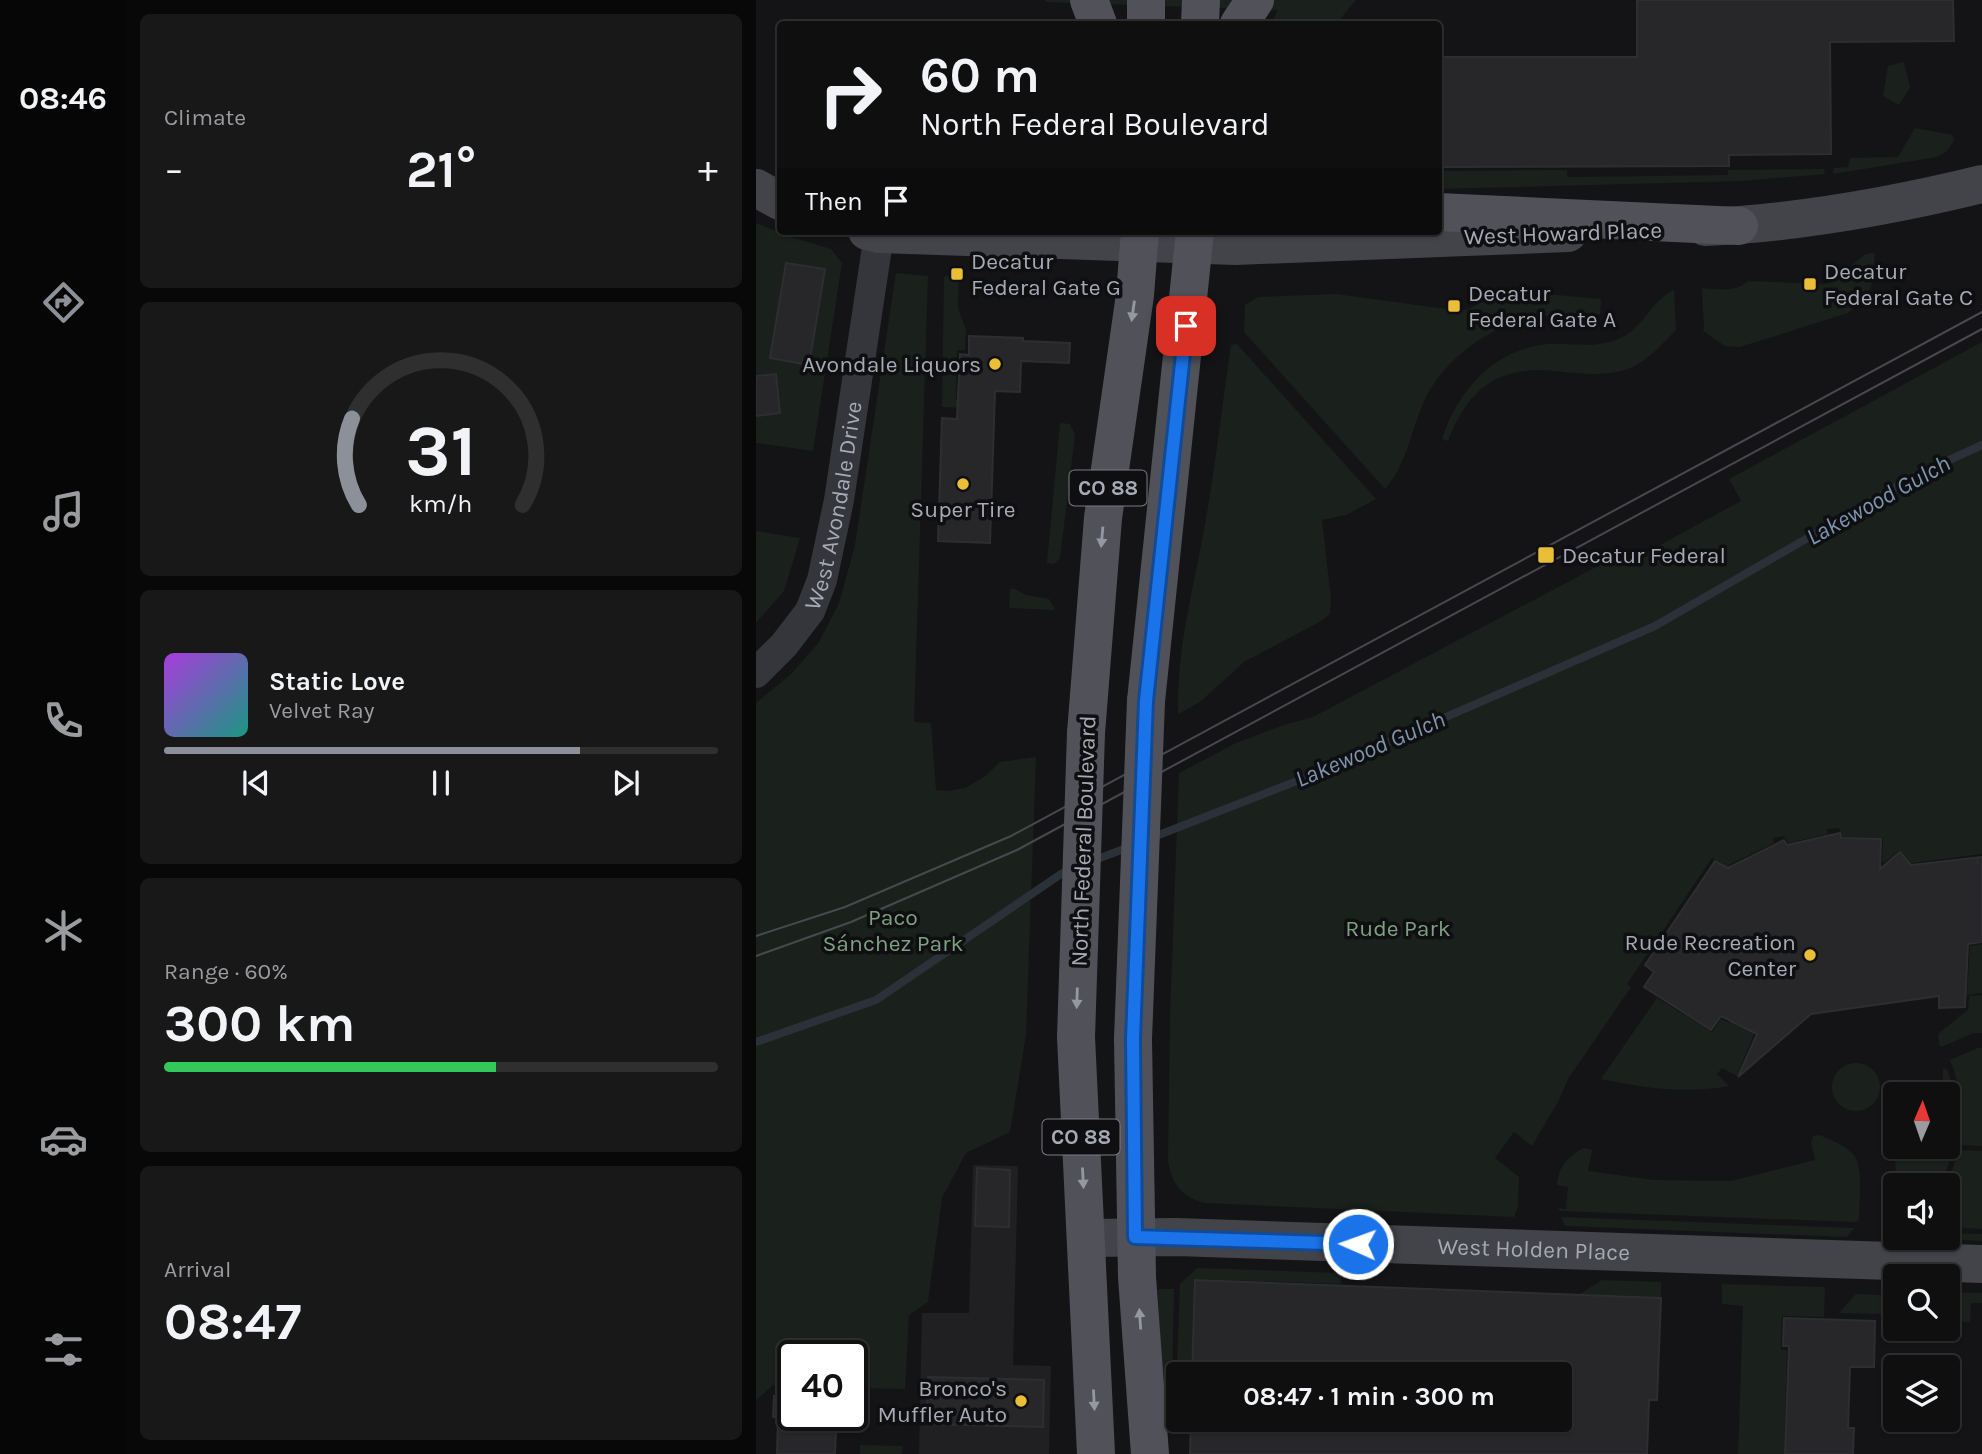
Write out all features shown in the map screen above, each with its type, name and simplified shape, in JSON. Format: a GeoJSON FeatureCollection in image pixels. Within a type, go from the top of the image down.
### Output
{"type":"FeatureCollection","features":[{"type":"Feature","properties":{"kind":"main road"},"geometry":{"type":"LineString","coordinates":[[1089,0],[1097,21]]}},
{"type":"Feature","properties":{"kind":"main road"},"geometry":{"type":"LineString","coordinates":[[1146,0],[1146,21]]}},
{"type":"Feature","properties":{"kind":"main road"},"geometry":{"type":"LineString","coordinates":[[1200,21],[1201,0]]}},
{"type":"Feature","properties":{"kind":"main road"},"geometry":{"type":"LineString","coordinates":[[1241,21],[1255,0]]}},
{"type":"Feature","properties":{"kind":"main road"},"geometry":{"type":"LineString","coordinates":[[1442,212],[1740,226]]}},
{"type":"Feature","properties":{"kind":"main road","name":"North Federal Boulevard"},"geometry":{"type":"LineString","coordinates":[[1096,1454],[1076,1037],[1086,733],[1103,518],[1135,295],[1140,237]]}},
{"type":"Feature","properties":{"kind":"main road","name":"CO 88"},"geometry":{"type":"LineString","coordinates":[[1135,1237],[1133,1039],[1146,701],[1195,238]]}},
{"type":"Feature","properties":{"kind":"main road"},"geometry":{"type":"LineString","coordinates":[[1135,1237],[1150,1454]]}},
{"type":"Feature","properties":{"kind":"street","name":"West Howard Place"},"geometry":{"type":"LineString","coordinates":[[1033,235],[1195,238],[1236,246],[1740,226],[1902,203],[1982,184]]}},
{"type":"Feature","properties":{"kind":"street"},"geometry":{"type":"LineString","coordinates":[[756,188],[777,199]]}},
{"type":"Feature","properties":{"kind":"street","name":"West Avondale Drive"},"geometry":{"type":"LineString","coordinates":[[756,673],[784,645],[810,611],[822,580],[839,500],[873,235]]}},
{"type":"Feature","properties":{"kind":"street","name":"West Holden Place"},"geometry":{"type":"LineString","coordinates":[[1086,1238],[1135,1237],[1982,1264]]}},
{"type":"Feature","properties":{"kind":"shaded area"},"geometry":{"type":"Polygon","coordinates":[[[973,1165],[1018,1166],[1013,1365],[1051,1366],[1049,1454],[919,1454],[922,1313],[969,1313],[973,1165]]]}},
{"type":"Feature","properties":{"kind":"green space"},"geometry":{"type":"Polygon","coordinates":[[[1045,0],[1356,0],[1338,21],[1272,21],[1278,10],[1045,0]]]}},
{"type":"Feature","properties":{"kind":"green space"},"geometry":{"type":"Polygon","coordinates":[[[1904,62],[1910,88],[1899,105],[1883,96],[1888,66],[1904,62]]]}},
{"type":"Feature","properties":{"kind":"green space"},"geometry":{"type":"Polygon","coordinates":[[[1915,128],[1953,135],[1954,141],[1946,152],[1937,157],[1833,174],[1834,168],[1848,167],[1850,158],[1898,157],[1915,128]]]}},
{"type":"Feature","properties":{"kind":"green space"},"geometry":{"type":"Polygon","coordinates":[[[1824,169],[1825,174],[1742,181],[1442,189],[1442,171],[1567,170],[1567,177],[1728,175],[1728,170],[1824,169]]]}},
{"type":"Feature","properties":{"kind":"green space"},"geometry":{"type":"Polygon","coordinates":[[[756,223],[777,232],[777,235],[786,235],[831,249],[842,263],[813,451],[756,443],[756,223]]]}},
{"type":"Feature","properties":{"kind":"green space"},"geometry":{"type":"Polygon","coordinates":[[[1875,253],[1868,295],[1848,313],[1740,347],[1725,346],[1703,331],[1702,288],[1732,289],[1748,281],[1826,284],[1834,281],[1864,255],[1875,253]]]}},
{"type":"Feature","properties":{"kind":"green space","name":"Paco Sánchez Park"},"geometry":{"type":"Polygon","coordinates":[[[896,273],[928,276],[914,722],[931,723],[936,790],[965,788],[984,777],[1000,762],[1036,757],[1026,1035],[1010,1132],[966,1153],[942,1198],[928,1302],[909,1315],[905,1389],[868,1388],[868,1340],[777,1340],[777,1385],[773,1385],[756,1400],[756,703],[791,674],[819,642],[839,603],[855,545],[896,273]]]}},
{"type":"Feature","properties":{"kind":"green space"},"geometry":{"type":"Polygon","coordinates":[[[944,276],[959,276],[958,308],[966,330],[965,350],[957,350],[956,400],[969,400],[968,408],[942,407],[944,276]]]}},
{"type":"Feature","properties":{"kind":"green space"},"geometry":{"type":"Polygon","coordinates":[[[1501,290],[1601,299],[1600,314],[1530,318],[1505,326],[1462,353],[1429,391],[1403,460],[1385,489],[1244,332],[1245,305],[1258,297],[1336,294],[1461,311],[1501,290]]]}},
{"type":"Feature","properties":{"kind":"green space"},"geometry":{"type":"Polygon","coordinates":[[[1674,290],[1676,330],[1640,363],[1625,370],[1608,373],[1535,370],[1501,377],[1476,394],[1465,407],[1448,441],[1442,439],[1468,389],[1495,363],[1511,354],[1548,344],[1597,344],[1623,337],[1639,324],[1665,295],[1674,290]]]}},
{"type":"Feature","properties":{"kind":"green space","name":"Rude Park"},"geometry":{"type":"Polygon","coordinates":[[[1982,342],[1982,854],[1911,863],[1900,850],[1884,863],[1883,838],[1841,837],[1839,828],[1827,829],[1828,834],[1788,843],[1784,836],[1773,838],[1774,843],[1727,866],[1712,858],[1627,984],[1631,987],[1568,1079],[1532,1146],[1514,1132],[1495,1158],[1519,1177],[1518,1206],[1514,1217],[1204,1203],[1184,1193],[1175,1183],[1168,1161],[1170,1015],[1179,773],[1236,743],[1313,717],[1628,550],[1634,559],[1741,501],[1729,479],[1982,342]]]}},
{"type":"Feature","properties":{"kind":"green space"},"geometry":{"type":"Polygon","coordinates":[[[1237,344],[1376,499],[1346,515],[1322,520],[1331,599],[1330,614],[1244,662],[1200,702],[1178,714],[1180,666],[1186,621],[1208,507],[1231,345],[1237,344]]]}},
{"type":"Feature","properties":{"kind":"green space"},"geometry":{"type":"Polygon","coordinates":[[[1060,423],[1070,424],[1075,435],[1060,558],[1054,564],[1047,563],[1060,423]]]}},
{"type":"Feature","properties":{"kind":"green space"},"geometry":{"type":"Polygon","coordinates":[[[756,531],[800,538],[784,591],[756,623],[756,531]]]}},
{"type":"Feature","properties":{"kind":"green space"},"geometry":{"type":"Polygon","coordinates":[[[1013,588],[1026,595],[1049,599],[1055,610],[1009,608],[1010,590],[1013,588]]]}},
{"type":"Feature","properties":{"kind":"green space"},"geometry":{"type":"Polygon","coordinates":[[[1982,944],[1982,993],[1967,995],[1970,946],[1982,944]]]}},
{"type":"Feature","properties":{"kind":"green space"},"geometry":{"type":"Polygon","coordinates":[[[1982,995],[1982,1033],[1973,1033],[1942,1047],[1939,1045],[1938,1034],[1968,1010],[1969,996],[1982,995]]]}},
{"type":"Feature","properties":{"kind":"green space"},"geometry":{"type":"Polygon","coordinates":[[[1657,998],[1712,1032],[1721,1019],[1730,1023],[1738,1011],[1758,1024],[1737,1076],[1722,1068],[1717,1074],[1729,1086],[1697,1090],[1665,1089],[1601,1079],[1657,998]]]}},
{"type":"Feature","properties":{"kind":"green space"},"geometry":{"type":"Polygon","coordinates":[[[1982,1048],[1982,1146],[1960,1145],[1960,1082],[1957,1082],[1950,1060],[1982,1048]]]}},
{"type":"Feature","properties":{"kind":"green space"},"geometry":{"type":"Polygon","coordinates":[[[1856,1063],[1865,1064],[1873,1070],[1879,1078],[1879,1096],[1873,1104],[1865,1110],[1856,1111],[1847,1110],[1839,1104],[1833,1096],[1832,1087],[1833,1078],[1839,1070],[1847,1064],[1856,1063]]]}},
{"type":"Feature","properties":{"kind":"green space"},"geometry":{"type":"Polygon","coordinates":[[[1943,1069],[1947,1069],[1951,1082],[1943,1082],[1943,1069]]]}},
{"type":"Feature","properties":{"kind":"green space"},"geometry":{"type":"Polygon","coordinates":[[[1820,1135],[1846,1148],[1856,1159],[1860,1185],[1859,1219],[1856,1222],[1559,1211],[1558,1208],[1566,1209],[1568,1187],[1557,1185],[1562,1167],[1569,1158],[1584,1148],[1592,1150],[1588,1171],[1654,1180],[1731,1181],[1815,1160],[1811,1142],[1813,1136],[1820,1135]]]}},
{"type":"Feature","properties":{"kind":"green space"},"geometry":{"type":"Polygon","coordinates":[[[1960,1150],[1982,1151],[1982,1229],[1960,1228],[1960,1173],[1952,1173],[1956,1159],[1960,1159],[1960,1150]]]}},
{"type":"Feature","properties":{"kind":"green space"},"geometry":{"type":"Polygon","coordinates":[[[1895,1159],[1950,1159],[1945,1173],[1896,1173],[1895,1159]]]}},
{"type":"Feature","properties":{"kind":"green space"},"geometry":{"type":"Polygon","coordinates":[[[1561,1217],[1854,1228],[1847,1237],[1565,1226],[1561,1217]]]}},
{"type":"Feature","properties":{"kind":"green space"},"geometry":{"type":"Polygon","coordinates":[[[1960,1233],[1982,1234],[1982,1241],[1960,1240],[1960,1233]]]}},
{"type":"Feature","properties":{"kind":"green space"},"geometry":{"type":"Polygon","coordinates":[[[1197,1268],[1341,1273],[1341,1284],[1195,1279],[1192,1362],[1177,1362],[1180,1284],[1197,1268]]]}},
{"type":"Feature","properties":{"kind":"green space"},"geometry":{"type":"Polygon","coordinates":[[[1602,1280],[1661,1282],[1661,1297],[1580,1294],[1602,1280]]]}},
{"type":"Feature","properties":{"kind":"green space"},"geometry":{"type":"Polygon","coordinates":[[[1722,1284],[1825,1287],[1824,1317],[1782,1316],[1781,1349],[1787,1350],[1784,1454],[1738,1454],[1743,1306],[1722,1304],[1722,1284]]]}},
{"type":"Feature","properties":{"kind":"green space"},"geometry":{"type":"Polygon","coordinates":[[[1158,1289],[1174,1289],[1173,1362],[1166,1362],[1166,1388],[1162,1388],[1158,1289]]]}},
{"type":"Feature","properties":{"kind":"green space"},"geometry":{"type":"Polygon","coordinates":[[[1960,1292],[1982,1293],[1982,1303],[1971,1303],[1970,1322],[1960,1322],[1960,1292]]]}},
{"type":"Feature","properties":{"kind":"green space"},"geometry":{"type":"Polygon","coordinates":[[[1856,1294],[1882,1295],[1882,1314],[1839,1313],[1856,1294]]]}},
{"type":"Feature","properties":{"kind":"green space"},"geometry":{"type":"Polygon","coordinates":[[[860,1445],[903,1446],[902,1454],[860,1454],[860,1445]]]}},
{"type":"Feature","properties":{"kind":"building"},"geometry":{"type":"Polygon","coordinates":[[[1637,0],[1953,0],[1954,41],[1830,42],[1831,154],[1729,155],[1729,166],[1442,167],[1442,57],[1637,57],[1637,0]]]}},
{"type":"Feature","properties":{"kind":"building"},"geometry":{"type":"Polygon","coordinates":[[[786,263],[825,269],[809,365],[770,358],[786,263]]]}},
{"type":"Feature","properties":{"kind":"building"},"geometry":{"type":"Polygon","coordinates":[[[969,336],[1070,343],[1069,363],[1021,361],[1020,392],[995,391],[990,543],[938,541],[942,418],[957,419],[960,354],[969,355],[969,336]]]}},
{"type":"Feature","properties":{"kind":"building"},"geometry":{"type":"Polygon","coordinates":[[[776,374],[780,413],[756,416],[756,376],[776,374]]]}},
{"type":"Feature","properties":{"kind":"building","name":"Rude Recreation Center"},"geometry":{"type":"Polygon","coordinates":[[[1840,833],[1841,838],[1881,839],[1880,869],[1900,852],[1911,865],[1982,857],[1982,942],[1968,944],[1965,1007],[1939,1008],[1939,996],[1811,1014],[1738,1077],[1757,1034],[1721,1016],[1711,1030],[1644,987],[1654,972],[1645,965],[1715,861],[1728,868],[1784,840],[1787,845],[1840,833]]]}},
{"type":"Feature","properties":{"kind":"building"},"geometry":{"type":"Polygon","coordinates":[[[977,1168],[1010,1170],[1009,1227],[975,1226],[977,1168]]]}},
{"type":"Feature","properties":{"kind":"building"},"geometry":{"type":"Polygon","coordinates":[[[1195,1280],[1661,1298],[1657,1400],[1649,1400],[1647,1454],[1190,1454],[1191,1432],[1572,1432],[1572,1362],[1192,1362],[1195,1280]]]}},
{"type":"Feature","properties":{"kind":"building"},"geometry":{"type":"Polygon","coordinates":[[[1784,1318],[1875,1321],[1874,1367],[1850,1367],[1848,1428],[1854,1428],[1853,1454],[1785,1454],[1789,1346],[1783,1346],[1784,1318]]]}},
{"type":"Feature","properties":{"kind":"building"},"geometry":{"type":"Polygon","coordinates":[[[928,1377],[1044,1380],[1043,1427],[927,1424],[928,1377]]]}},
{"type":"Feature","properties":{"kind":"building"},"geometry":{"type":"Polygon","coordinates":[[[774,1396],[777,1396],[777,1418],[773,1417],[774,1396]]]}},
{"type":"Feature","properties":{"kind":"building"},"geometry":{"type":"Polygon","coordinates":[[[778,1431],[836,1431],[835,1454],[777,1454],[778,1431]]]}},
{"type":"Feature","properties":{"kind":"waterway","name":"Lakewood Gulch"},"geometry":{"type":"LineString","coordinates":[[1151,838],[1315,774],[1655,626],[1917,475],[1982,445]]}},
{"type":"Feature","properties":{"kind":"waterway","name":"Lakewood Gulch"},"geometry":{"type":"LineString","coordinates":[[1092,861],[1129,847]]}},
{"type":"Feature","properties":{"kind":"waterway","name":"Lakewood Gulch"},"geometry":{"type":"LineString","coordinates":[[756,1042],[876,1000],[1070,870]]}},
{"type":"Feature","properties":{"kind":"tram line"},"geometry":{"type":"LineString","coordinates":[[756,936],[845,907],[1011,836],[1982,312]]}},
{"type":"Feature","properties":{"kind":"tram line"},"geometry":{"type":"LineString","coordinates":[[756,956],[851,922],[1017,850],[1982,329]]}},
{"type":"Feature","properties":{"kind":"place","name":"Decatur Federal Gate G"},"geometry":{"type":"Point","coordinates":[957,274]}},
{"type":"Feature","properties":{"kind":"place","name":"Decatur Federal Gate C"},"geometry":{"type":"Point","coordinates":[1810,284]}},
{"type":"Feature","properties":{"kind":"place","name":"Decatur Federal Gate A"},"geometry":{"type":"Point","coordinates":[1454,306]}},
{"type":"Feature","properties":{"kind":"place","name":"Avondale Liquors"},"geometry":{"type":"Point","coordinates":[995,364]}},
{"type":"Feature","properties":{"kind":"place","name":"Super Tire"},"geometry":{"type":"Point","coordinates":[963,484]}},
{"type":"Feature","properties":{"kind":"place","name":"Decatur Federal"},"geometry":{"type":"Point","coordinates":[1546,555]}},
{"type":"Feature","properties":{"kind":"place","name":"Rude Recreation Center"},"geometry":{"type":"Point","coordinates":[1810,955]}},
{"type":"Feature","properties":{"kind":"place","name":"Bronco's Muffler Auto"},"geometry":{"type":"Point","coordinates":[1021,1401]}},
{"type":"Feature","properties":{"kind":"route"},"geometry":{"type":"LineString","coordinates":[[1186,326],[1146,701],[1133,1039],[1135,1237],[1358,1244]]}}]}
